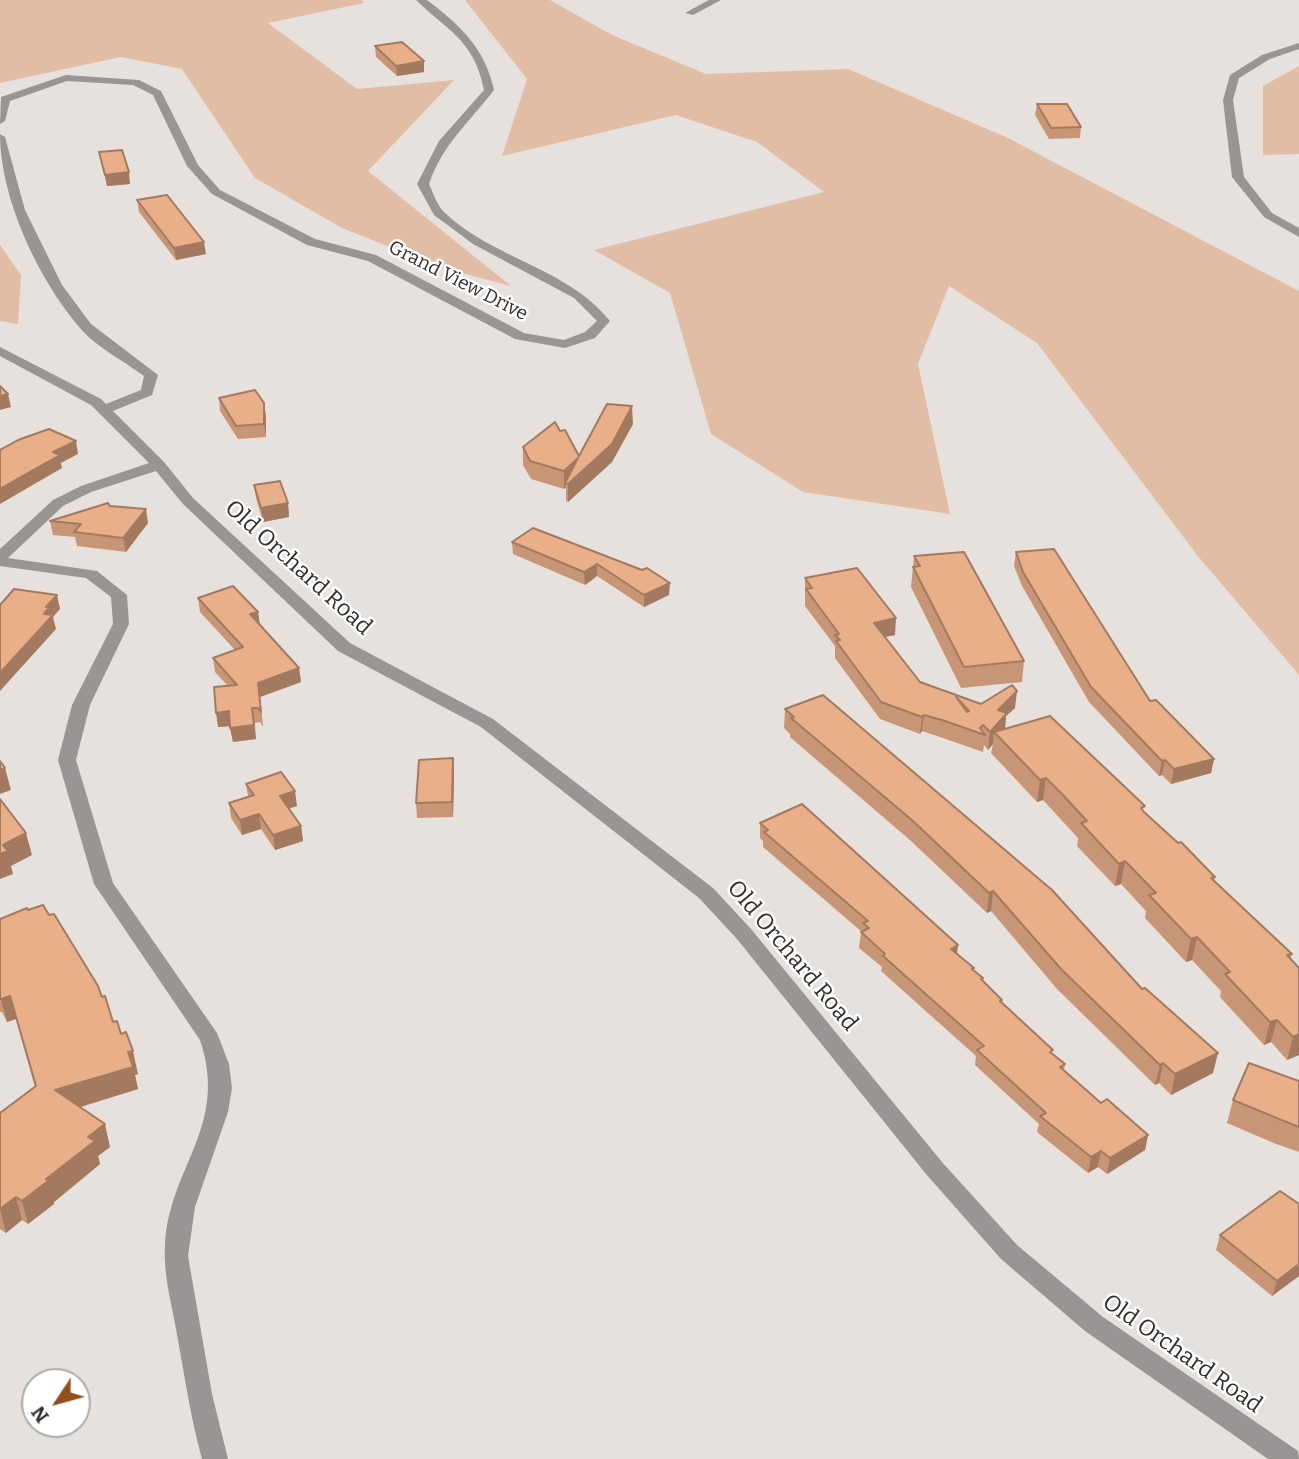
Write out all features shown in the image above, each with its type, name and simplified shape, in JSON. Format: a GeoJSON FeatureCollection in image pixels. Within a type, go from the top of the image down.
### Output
{"type":"FeatureCollection","features":[{"type":"Feature","properties":{"kind":"street","name":"Grand View Drive"},"geometry":{"type":"LineString","coordinates":[[0,121],[5,99],[54,81],[66,78],[135,82],[157,93],[193,166],[216,192],[311,242],[372,258],[520,336],[565,345],[590,335],[604,321],[578,295],[477,241],[438,213],[423,184],[430,160],[446,135],[489,90],[482,59],[469,40],[446,18],[421,0]]}},
{"type":"Feature","properties":{"kind":"street"},"geometry":{"type":"LineString","coordinates":[[690,13],[716,0]]}},
{"type":"Feature","properties":{"kind":"street"},"geometry":{"type":"LineString","coordinates":[[1299,46],[1266,57],[1234,77],[1228,100],[1238,177],[1268,215],[1299,233]]}},
{"type":"Feature","properties":{"kind":"street"},"geometry":{"type":"LineString","coordinates":[[0,137],[19,210],[55,285],[86,327],[151,375],[146,392],[105,410]]}},
{"type":"Feature","properties":{"kind":"street","name":"Old Orchard Road"},"geometry":{"type":"LineString","coordinates":[[0,351],[96,402],[159,465],[188,501],[344,647],[487,723],[706,892],[744,934],[934,1168],[1009,1252],[1094,1324],[1289,1459]]}},
{"type":"Feature","properties":{"kind":"street"},"geometry":{"type":"LineString","coordinates":[[0,559],[40,517],[58,503],[86,489],[159,465]]}},
{"type":"Feature","properties":{"kind":"street"},"geometry":{"type":"LineString","coordinates":[[0,559],[91,573],[119,595],[121,624],[81,705],[67,760],[104,884],[210,1038],[220,1059],[219,1114],[177,1233],[176,1262],[205,1427],[215,1459]]}},
{"type":"Feature","properties":{"kind":"shaded area"},"geometry":{"type":"Polygon","coordinates":[[[0,0],[362,0],[364,3],[268,23],[357,89],[454,80],[368,171],[511,286],[443,268],[342,228],[255,178],[182,69],[121,57],[0,83],[0,0]]]}},
{"type":"Feature","properties":{"kind":"shaded area"},"geometry":{"type":"Polygon","coordinates":[[[465,0],[550,0],[612,35],[706,74],[848,69],[1008,138],[1299,291],[1299,675],[1197,555],[1037,343],[949,286],[918,364],[950,514],[803,492],[711,434],[670,293],[594,250],[824,192],[757,142],[676,115],[502,156],[527,79],[465,0]]]}},
{"type":"Feature","properties":{"kind":"shaded area"},"geometry":{"type":"Polygon","coordinates":[[[1299,66],[1299,154],[1263,155],[1263,86],[1299,66]]]}},
{"type":"Feature","properties":{"kind":"shaded area"},"geometry":{"type":"Polygon","coordinates":[[[0,245],[21,275],[18,324],[0,321],[0,245]]]}},
{"type":"Feature","properties":{"kind":"building"},"geometry":{"type":"Polygon","coordinates":[[[402,42],[424,61],[396,66],[375,46],[402,42]]]}},
{"type":"Feature","properties":{"kind":"building"},"geometry":{"type":"Polygon","coordinates":[[[1037,104],[1067,104],[1081,127],[1051,128],[1037,104]]]}},
{"type":"Feature","properties":{"kind":"building"},"geometry":{"type":"Polygon","coordinates":[[[122,150],[129,172],[105,175],[99,152],[122,150]]]}},
{"type":"Feature","properties":{"kind":"building"},"geometry":{"type":"Polygon","coordinates":[[[167,195],[204,242],[174,248],[137,200],[167,195]]]}},
{"type":"Feature","properties":{"kind":"building"},"geometry":{"type":"Polygon","coordinates":[[[0,386],[8,394],[0,396],[0,386]]]}},
{"type":"Feature","properties":{"kind":"building"},"geometry":{"type":"Polygon","coordinates":[[[255,390],[264,403],[264,424],[236,426],[219,398],[255,390]]]}},
{"type":"Feature","properties":{"kind":"building"},"geometry":{"type":"Polygon","coordinates":[[[607,404],[632,406],[612,444],[568,484],[565,483],[578,458],[564,471],[530,461],[523,447],[555,422],[560,431],[565,430],[579,456],[607,404]]]}},
{"type":"Feature","properties":{"kind":"building"},"geometry":{"type":"Polygon","coordinates":[[[49,429],[76,441],[53,452],[60,455],[0,489],[0,450],[18,440],[49,429]]]}},
{"type":"Feature","properties":{"kind":"building"},"geometry":{"type":"Polygon","coordinates":[[[280,481],[288,503],[261,508],[254,485],[280,481]]]}},
{"type":"Feature","properties":{"kind":"building"},"geometry":{"type":"Polygon","coordinates":[[[108,503],[110,506],[146,509],[123,538],[74,532],[81,524],[50,521],[108,503]]]}},
{"type":"Feature","properties":{"kind":"building"},"geometry":{"type":"Polygon","coordinates":[[[533,528],[642,570],[647,568],[670,583],[644,595],[597,564],[584,572],[512,542],[533,528]]]}},
{"type":"Feature","properties":{"kind":"building"},"geometry":{"type":"Polygon","coordinates":[[[1054,549],[1150,701],[1156,700],[1214,759],[1174,769],[1165,760],[1162,761],[1091,687],[1023,572],[1016,552],[1054,549]]]}},
{"type":"Feature","properties":{"kind":"building"},"geometry":{"type":"Polygon","coordinates":[[[964,552],[1024,661],[964,667],[913,567],[920,566],[914,556],[964,552]]]}},
{"type":"Feature","properties":{"kind":"building"},"geometry":{"type":"Polygon","coordinates":[[[857,568],[896,618],[874,623],[920,682],[981,704],[1012,685],[1017,691],[998,710],[1007,713],[990,732],[983,725],[980,728],[985,735],[881,702],[836,641],[840,640],[835,635],[839,634],[806,589],[812,588],[805,578],[857,568]]]}},
{"type":"Feature","properties":{"kind":"building"},"geometry":{"type":"Polygon","coordinates":[[[233,586],[258,612],[250,614],[299,668],[258,683],[261,712],[258,708],[252,708],[254,725],[230,728],[229,711],[216,713],[214,687],[237,685],[213,658],[243,647],[198,598],[233,586]]]}},
{"type":"Feature","properties":{"kind":"building"},"geometry":{"type":"Polygon","coordinates":[[[14,589],[57,595],[46,607],[49,608],[44,614],[53,615],[0,673],[0,605],[14,589]]]}},
{"type":"Feature","properties":{"kind":"building"},"geometry":{"type":"Polygon","coordinates":[[[823,695],[1052,890],[1142,989],[1145,988],[1218,1053],[1175,1074],[1163,1063],[1160,1065],[1061,969],[993,891],[989,893],[913,821],[791,718],[794,717],[785,709],[823,695]]]}},
{"type":"Feature","properties":{"kind":"building"},"geometry":{"type":"Polygon","coordinates":[[[1050,716],[1145,806],[1141,808],[1144,812],[1178,843],[1181,842],[1215,877],[1211,878],[1292,954],[1287,955],[1299,968],[1299,1034],[1293,1037],[1277,1020],[1270,1022],[1225,974],[1230,972],[1197,937],[1191,939],[1149,895],[1156,893],[1125,861],[1119,864],[1081,823],[1087,821],[1061,793],[1046,778],[1040,780],[994,732],[1050,716]]]}},
{"type":"Feature","properties":{"kind":"building"},"geometry":{"type":"Polygon","coordinates":[[[453,758],[452,802],[416,803],[419,760],[453,758]]]}},
{"type":"Feature","properties":{"kind":"building"},"geometry":{"type":"Polygon","coordinates":[[[281,772],[295,791],[280,796],[301,826],[273,835],[259,814],[240,820],[229,803],[254,795],[246,784],[281,772]]]}},
{"type":"Feature","properties":{"kind":"building"},"geometry":{"type":"Polygon","coordinates":[[[0,799],[26,833],[3,845],[8,851],[0,854],[0,799]]]}},
{"type":"Feature","properties":{"kind":"building"},"geometry":{"type":"Polygon","coordinates":[[[802,804],[958,945],[951,949],[974,968],[972,969],[1002,1000],[1000,1001],[1053,1050],[1050,1052],[1065,1064],[1060,1067],[1101,1103],[1107,1099],[1148,1135],[1110,1158],[1101,1151],[1091,1157],[1040,1116],[1046,1113],[977,1050],[984,1046],[883,956],[885,954],[861,932],[869,928],[863,923],[868,921],[764,832],[768,830],[760,823],[802,804]]]}},
{"type":"Feature","properties":{"kind":"building"},"geometry":{"type":"Polygon","coordinates":[[[43,905],[49,915],[54,914],[102,997],[105,996],[113,1022],[117,1021],[121,1034],[126,1032],[133,1051],[128,1052],[133,1067],[55,1090],[105,1124],[88,1137],[95,1141],[46,1179],[48,1181],[22,1201],[16,1197],[0,1209],[0,1113],[36,1086],[10,996],[0,998],[0,919],[27,908],[28,910],[43,905]]]}},
{"type":"Feature","properties":{"kind":"building"},"geometry":{"type":"Polygon","coordinates":[[[1249,1063],[1299,1081],[1299,1127],[1233,1100],[1249,1063]]]}},
{"type":"Feature","properties":{"kind":"building"},"geometry":{"type":"Polygon","coordinates":[[[1280,1191],[1299,1204],[1299,1264],[1277,1281],[1220,1235],[1280,1191]]]}}]}
